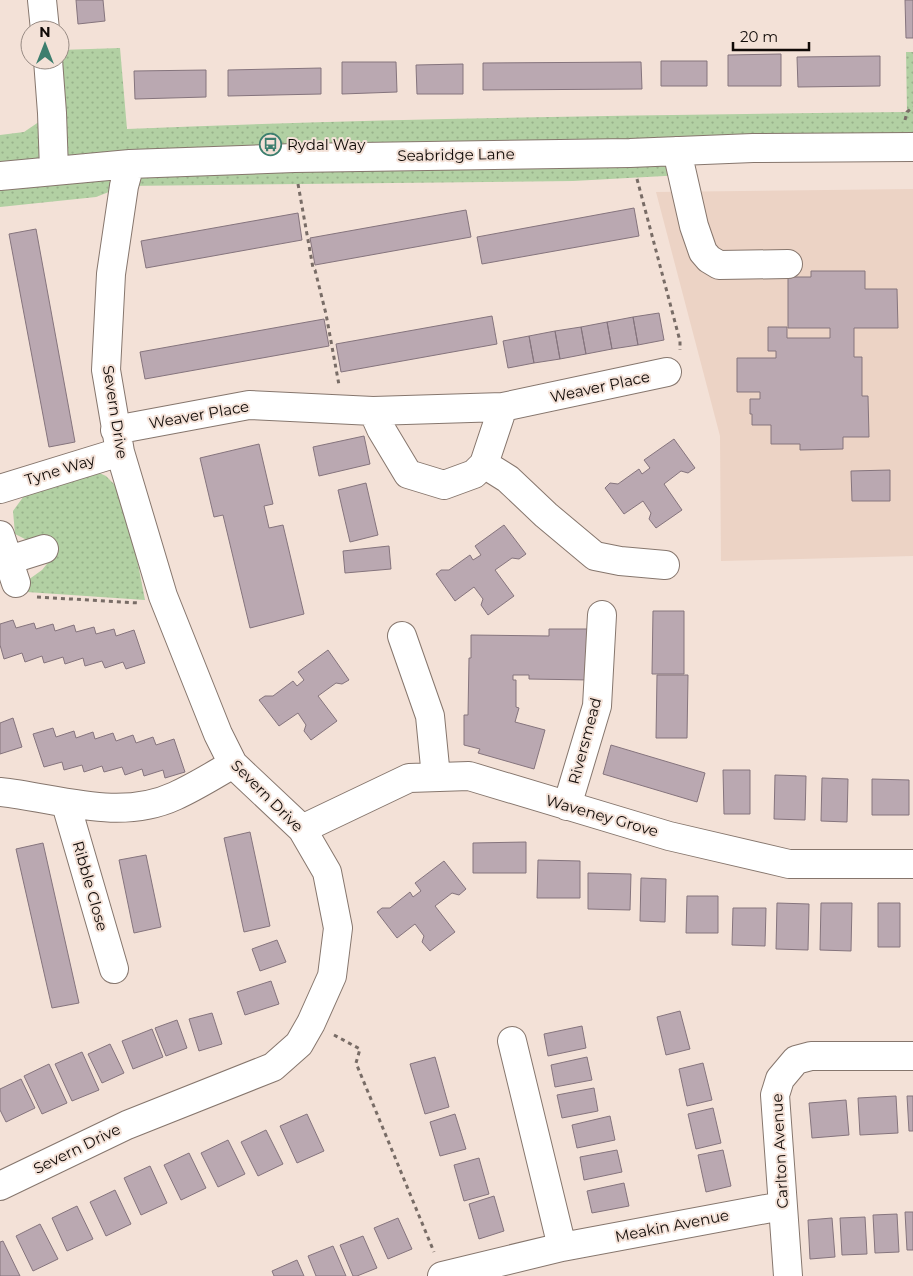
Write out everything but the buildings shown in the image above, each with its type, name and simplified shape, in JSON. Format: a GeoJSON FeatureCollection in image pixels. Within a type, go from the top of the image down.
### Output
{"type":"FeatureCollection","features":[{"type":"Feature","properties":{"kind":"street"},"geometry":{"type":"LineString","coordinates":[[42,0],[44,20]]}},
{"type":"Feature","properties":{"kind":"street"},"geometry":{"type":"LineString","coordinates":[[49,70],[54,170]]}},
{"type":"Feature","properties":{"kind":"street","name":"Seabridge Lane"},"geometry":{"type":"LineString","coordinates":[[0,176],[130,164],[294,158],[913,147]]}},
{"type":"Feature","properties":{"kind":"street"},"geometry":{"type":"LineString","coordinates":[[677,151],[694,226],[703,252],[709,259],[719,265],[788,264]]}},
{"type":"Feature","properties":{"kind":"street","name":"Severn Drive"},"geometry":{"type":"LineString","coordinates":[[0,1186],[127,1125],[273,1067],[299,1044],[311,1023],[332,976],[338,928],[327,872],[302,829],[233,764],[218,734],[167,605],[117,441],[106,370],[111,274],[124,186],[130,164]]}},
{"type":"Feature","properties":{"kind":"street","name":"Weaver Place"},"geometry":{"type":"LineString","coordinates":[[117,441],[249,405],[373,411],[503,407],[667,372]]}},
{"type":"Feature","properties":{"kind":"street"},"geometry":{"type":"LineString","coordinates":[[373,411],[381,429],[408,474],[444,485],[474,474],[484,464],[503,407]]}},
{"type":"Feature","properties":{"kind":"street","name":"Tyne Way"},"geometry":{"type":"LineString","coordinates":[[0,489],[117,441]]}},
{"type":"Feature","properties":{"kind":"street"},"geometry":{"type":"LineString","coordinates":[[484,464],[508,479],[595,556],[620,561],[665,565]]}},
{"type":"Feature","properties":{"kind":"street"},"geometry":{"type":"LineString","coordinates":[[8,559],[44,549]]}},
{"type":"Feature","properties":{"kind":"street","name":"Riversmead"},"geometry":{"type":"LineString","coordinates":[[567,806],[597,706],[602,615]]}},
{"type":"Feature","properties":{"kind":"street"},"geometry":{"type":"LineString","coordinates":[[402,636],[430,716],[436,777]]}},
{"type":"Feature","properties":{"kind":"street"},"geometry":{"type":"LineString","coordinates":[[0,792],[66,804],[111,808],[142,806],[174,797],[233,764]]}},
{"type":"Feature","properties":{"kind":"street","name":"Waveney Grove"},"geometry":{"type":"LineString","coordinates":[[302,829],[409,778],[469,776],[669,836],[789,864],[913,864]]}},
{"type":"Feature","properties":{"kind":"street","name":"Ribble Close"},"geometry":{"type":"LineString","coordinates":[[66,804],[114,969]]}},
{"type":"Feature","properties":{"kind":"street"},"geometry":{"type":"LineString","coordinates":[[512,1041],[562,1247]]}},
{"type":"Feature","properties":{"kind":"street","name":"Carlton Avenue"},"geometry":{"type":"LineString","coordinates":[[788,1276],[775,1095],[780,1079],[796,1060],[811,1056],[913,1056]]}},
{"type":"Feature","properties":{"kind":"street","name":"Meakin Avenue"},"geometry":{"type":"LineString","coordinates":[[443,1276],[562,1247],[782,1206]]}},
{"type":"Feature","properties":{"kind":"path"},"geometry":{"type":"LineString","coordinates":[[630,153],[680,341],[681,368],[667,372]]}},
{"type":"Feature","properties":{"kind":"path"},"geometry":{"type":"LineString","coordinates":[[294,158],[313,268],[326,314],[344,410]]}},
{"type":"Feature","properties":{"kind":"path"},"geometry":{"type":"LineString","coordinates":[[8,559],[20,596],[167,605]]}},
{"type":"Feature","properties":{"kind":"path"},"geometry":{"type":"LineString","coordinates":[[311,1023],[360,1049],[356,1063],[443,1276]]}},
{"type":"Feature","properties":{"kind":"shaded area"},"geometry":{"type":"Polygon","coordinates":[[[913,189],[913,556],[721,561],[720,436],[656,192],[913,189]]]}},
{"type":"Feature","properties":{"kind":"green space"},"geometry":{"type":"Polygon","coordinates":[[[120,48],[127,129],[420,120],[907,112],[906,52],[913,52],[913,147],[678,151],[683,175],[573,181],[124,186],[96,197],[0,207],[0,135],[24,132],[52,113],[58,70],[70,70],[70,50],[120,48]]]}},
{"type":"Feature","properties":{"kind":"green space"},"geometry":{"type":"Polygon","coordinates":[[[95,471],[106,476],[117,487],[130,523],[145,600],[27,592],[28,580],[42,570],[55,554],[15,534],[13,511],[29,489],[95,471]]]}},
{"type":"Feature","properties":{"kind":"place","name":"Rydal Way"},"geometry":{"type":"Point","coordinates":[271,145]}}]}
